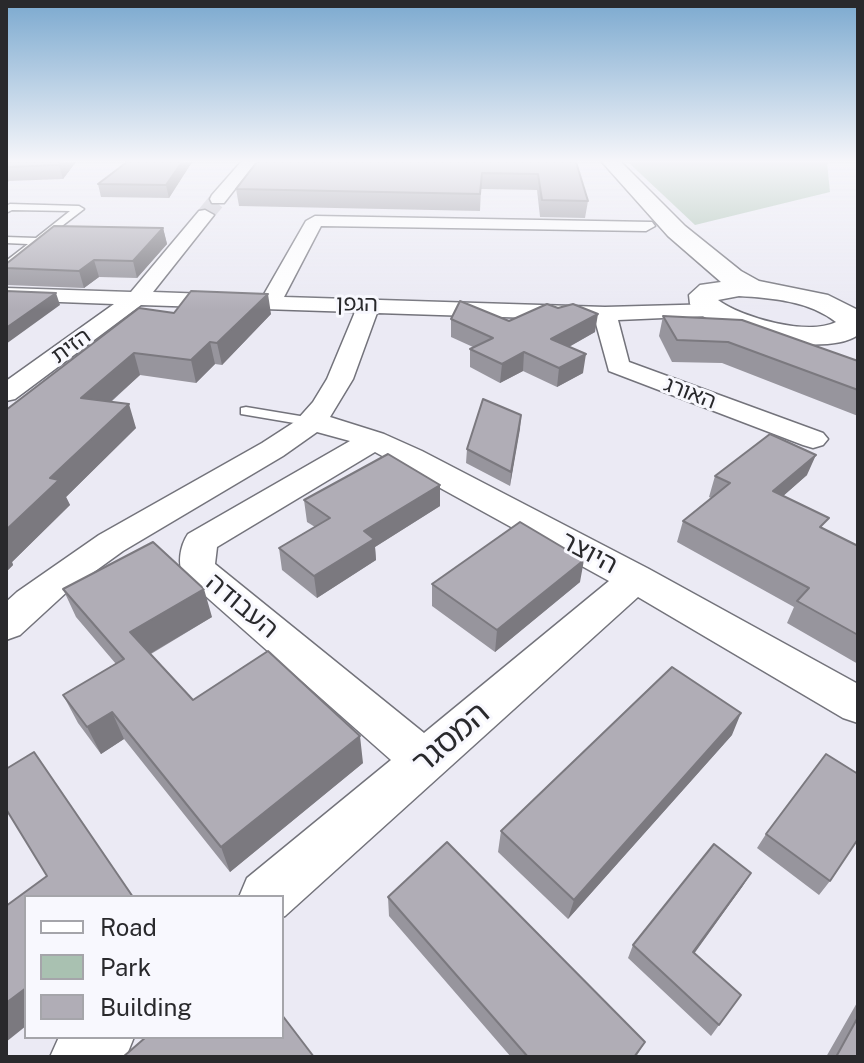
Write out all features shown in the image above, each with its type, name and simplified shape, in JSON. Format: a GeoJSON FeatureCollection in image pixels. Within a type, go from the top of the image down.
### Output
{"type":"FeatureCollection","features":[{"type":"Feature","properties":{"kind":"main road"},"geometry":{"type":"LineString","coordinates":[[634,212],[709,300],[750,325],[802,335],[858,362]]}},
{"type":"Feature","properties":{"kind":"main road"},"geometry":{"type":"LineString","coordinates":[[659,212],[680,234],[737,281],[751,288],[796,296],[851,326]]}},
{"type":"Feature","properties":{"kind":"main road"},"geometry":{"type":"LineString","coordinates":[[709,300],[751,288]]}},
{"type":"Feature","properties":{"kind":"main road"},"geometry":{"type":"LineString","coordinates":[[802,335],[851,326]]}},
{"type":"Feature","properties":{"kind":"street","name":"הזית"},"geometry":{"type":"LineString","coordinates":[[6,393],[137,298],[205,215]]}},
{"type":"Feature","properties":{"kind":"street"},"geometry":{"type":"LineString","coordinates":[[270,303],[315,221],[646,226]]}},
{"type":"Feature","properties":{"kind":"street","name":"הגפן"},"geometry":{"type":"LineString","coordinates":[[6,294],[605,314],[709,300]]}},
{"type":"Feature","properties":{"kind":"street"},"geometry":{"type":"LineString","coordinates":[[6,625],[36,595],[110,543],[265,453],[312,422],[336,389],[369,304]]}},
{"type":"Feature","properties":{"kind":"street","name":"האורג"},"geometry":{"type":"LineString","coordinates":[[605,314],[618,366],[813,439]]}},
{"type":"Feature","properties":{"kind":"street","name":"היוצר"},"geometry":{"type":"LineString","coordinates":[[312,422],[342,427],[374,440],[636,578],[858,705]]}},
{"type":"Feature","properties":{"kind":"street","name":"העבודה"},"geometry":{"type":"LineString","coordinates":[[374,440],[200,542],[197,568],[424,761]]}},
{"type":"Feature","properties":{"kind":"street","name":"המסגר"},"geometry":{"type":"LineString","coordinates":[[268,895],[636,578]]}},
{"type":"Feature","properties":{"kind":"street"},"geometry":{"type":"LineString","coordinates":[[81,1057],[102,1039]]}},
{"type":"Feature","properties":{"kind":"lane"},"geometry":{"type":"LineString","coordinates":[[6,266],[76,212]]}},
{"type":"Feature","properties":{"kind":"lane"},"geometry":{"type":"LineString","coordinates":[[6,240],[37,241]]}},
{"type":"Feature","properties":{"kind":"lane"},"geometry":{"type":"LineString","coordinates":[[246,411],[312,422]]}},
{"type":"Feature","properties":{"kind":"green space"},"geometry":{"type":"Polygon","coordinates":[[[681,212],[750,212],[695,225],[681,212]]]}},
{"type":"Feature","properties":{"kind":"building"},"geometry":{"type":"Polygon","coordinates":[[[54,226],[163,228],[133,261],[94,260],[79,271],[6,268],[6,264],[54,226]]]}},
{"type":"Feature","properties":{"kind":"building"},"geometry":{"type":"Polygon","coordinates":[[[6,291],[56,293],[6,328],[6,291]]]}},
{"type":"Feature","properties":{"kind":"building"},"geometry":{"type":"Polygon","coordinates":[[[191,291],[268,294],[217,343],[210,342],[191,360],[134,353],[81,398],[129,404],[50,478],[59,480],[6,530],[6,410],[139,308],[174,313],[191,291]]]}},
{"type":"Feature","properties":{"kind":"building"},"geometry":{"type":"Polygon","coordinates":[[[460,301],[509,321],[547,304],[558,308],[573,304],[598,314],[551,339],[586,354],[559,368],[524,352],[502,364],[470,349],[493,338],[451,319],[460,301]]]}},
{"type":"Feature","properties":{"kind":"building"},"geometry":{"type":"Polygon","coordinates":[[[663,316],[742,320],[858,361],[858,390],[728,342],[677,340],[663,316]]]}},
{"type":"Feature","properties":{"kind":"building"},"geometry":{"type":"Polygon","coordinates":[[[483,399],[521,415],[511,472],[467,449],[483,399]]]}},
{"type":"Feature","properties":{"kind":"building"},"geometry":{"type":"Polygon","coordinates":[[[770,434],[816,455],[773,491],[829,518],[820,527],[858,546],[858,635],[797,601],[809,588],[683,521],[730,483],[715,476],[770,434]]]}},
{"type":"Feature","properties":{"kind":"building"},"geometry":{"type":"Polygon","coordinates":[[[388,454],[440,485],[364,531],[374,539],[314,576],[279,548],[330,518],[304,500],[388,454]]]}},
{"type":"Feature","properties":{"kind":"building"},"geometry":{"type":"Polygon","coordinates":[[[520,522],[584,560],[497,630],[432,584],[520,522]]]}},
{"type":"Feature","properties":{"kind":"building"},"geometry":{"type":"Polygon","coordinates":[[[153,542],[204,589],[130,632],[193,700],[268,651],[360,736],[221,847],[112,712],[87,727],[63,695],[124,659],[63,589],[153,542]]]}},
{"type":"Feature","properties":{"kind":"building"},"geometry":{"type":"Polygon","coordinates":[[[672,667],[741,713],[574,900],[501,831],[672,667]]]}},
{"type":"Feature","properties":{"kind":"building"},"geometry":{"type":"Polygon","coordinates":[[[34,752],[132,895],[24,895],[24,990],[6,1003],[6,906],[47,876],[6,809],[6,769],[34,752]]]}},
{"type":"Feature","properties":{"kind":"building"},"geometry":{"type":"Polygon","coordinates":[[[826,754],[858,774],[858,839],[830,881],[766,834],[826,754]]]}},
{"type":"Feature","properties":{"kind":"building"},"geometry":{"type":"Polygon","coordinates":[[[447,842],[645,1042],[634,1057],[528,1057],[388,897],[447,842]]]}},
{"type":"Feature","properties":{"kind":"building"},"geometry":{"type":"Polygon","coordinates":[[[714,844],[751,873],[693,952],[741,995],[719,1025],[633,945],[714,844]]]}},
{"type":"Feature","properties":{"kind":"building"},"geometry":{"type":"Polygon","coordinates":[[[858,1017],[858,1057],[836,1057],[858,1017]]]}},
{"type":"Feature","properties":{"kind":"building"},"geometry":{"type":"Polygon","coordinates":[[[284,1018],[314,1057],[123,1057],[144,1039],[284,1039],[284,1018]]]}},
{"type":"Feature","properties":{"kind":"tunnel"},"geometry":{"type":"LineString","coordinates":[[205,215],[208,212]]}}]}
